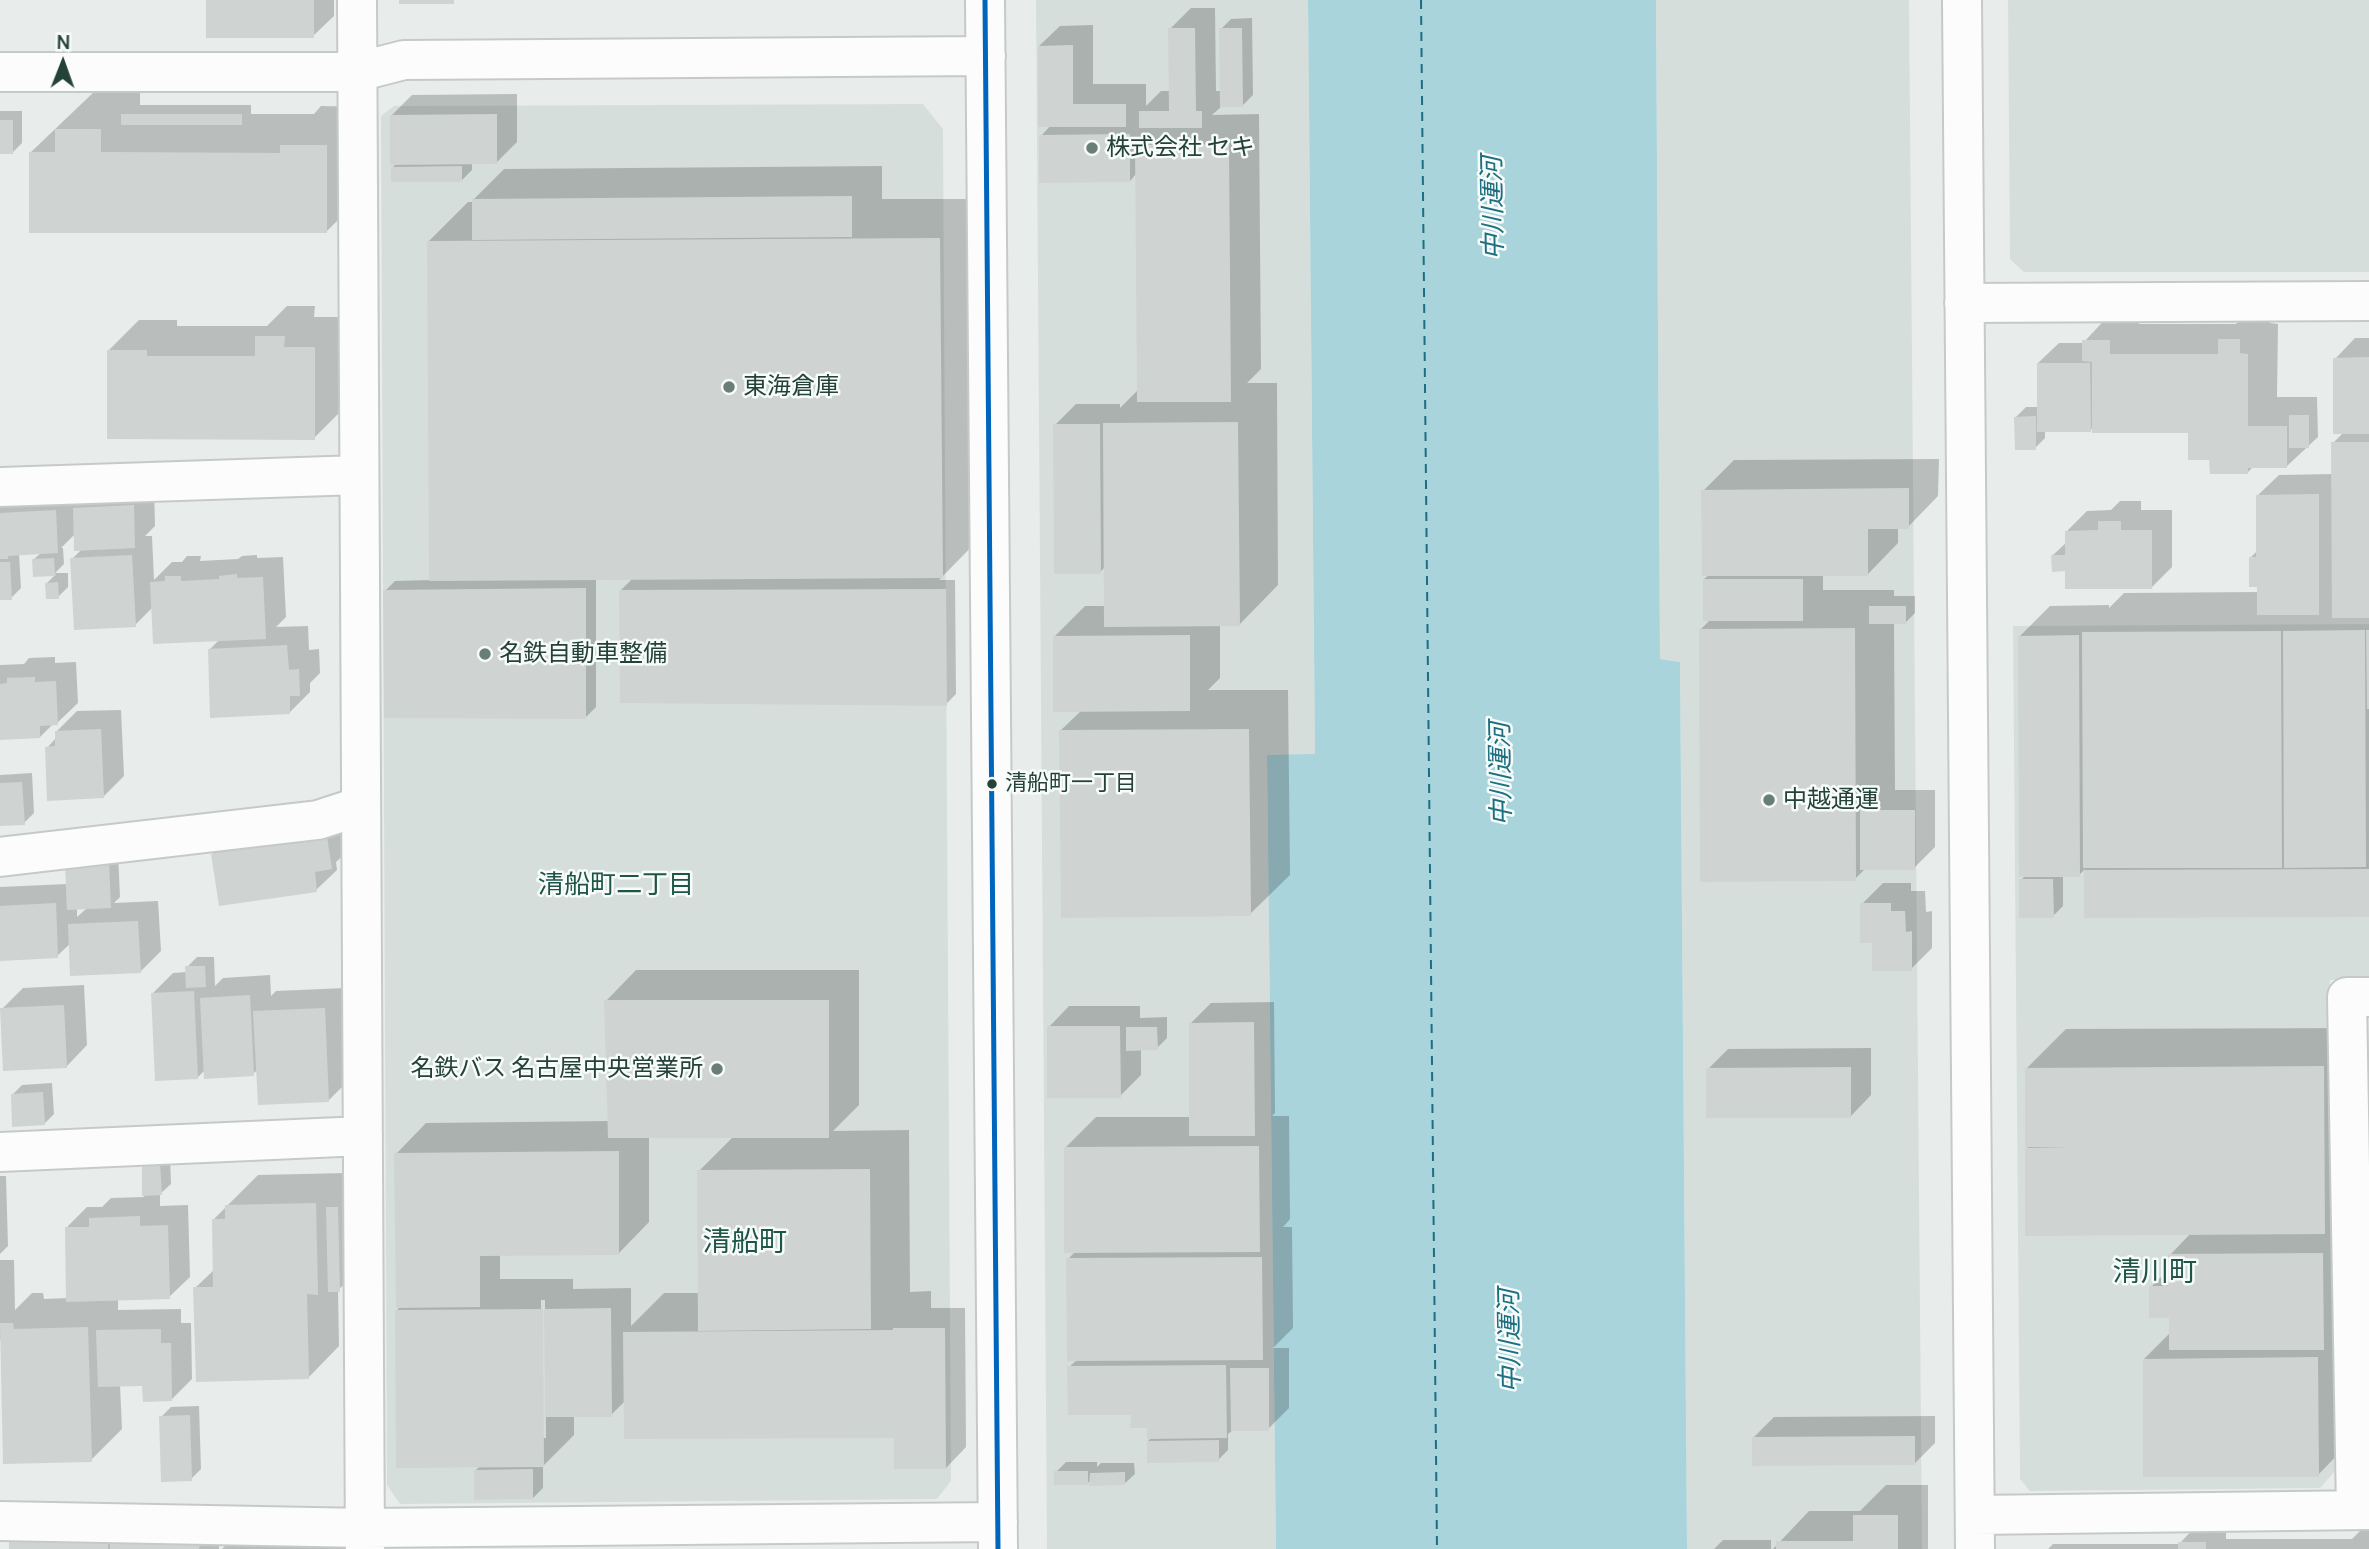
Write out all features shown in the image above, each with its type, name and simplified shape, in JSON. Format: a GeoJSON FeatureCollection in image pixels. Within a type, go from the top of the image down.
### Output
{"type":"FeatureCollection","features":[{"type":"Feature","properties":{"kind":"street"},"geometry":{"type":"LineString","coordinates":[[357,0],[365,1538]]}},
{"type":"Feature","properties":{"kind":"street"},"geometry":{"type":"LineString","coordinates":[[0,1521],[365,1538],[998,1535],[985,0]]}},
{"type":"Feature","properties":{"kind":"street"},"geometry":{"type":"LineString","coordinates":[[1962,0],[1975,1532],[2362,1510],[2347,997],[2369,997]]}},
{"type":"Feature","properties":{"kind":"street"},"geometry":{"type":"LineString","coordinates":[[0,72],[357,72],[404,60],[986,56]]}},
{"type":"Feature","properties":{"kind":"street"},"geometry":{"type":"LineString","coordinates":[[1964,303],[2369,301]]}},
{"type":"Feature","properties":{"kind":"street"},"geometry":{"type":"LineString","coordinates":[[0,487],[359,475]]}},
{"type":"Feature","properties":{"kind":"street"},"geometry":{"type":"LineString","coordinates":[[0,857],[318,820],[361,806]]}},
{"type":"Feature","properties":{"kind":"street"},"geometry":{"type":"LineString","coordinates":[[0,1152],[363,1136]]}},
{"type":"Feature","properties":{"kind":"shaded area"},"geometry":{"type":"Polygon","coordinates":[[[1036,0],[1308,0],[1315,755],[1267,755],[1276,1549],[1047,1549],[1036,0]]]}},
{"type":"Feature","properties":{"kind":"shaded area"},"geometry":{"type":"Polygon","coordinates":[[[1656,0],[1909,0],[1922,1549],[1687,1549],[1680,662],[1660,659],[1656,0]]]}},
{"type":"Feature","properties":{"kind":"shaded area"},"geometry":{"type":"Polygon","coordinates":[[[2008,0],[2369,0],[2369,272],[2024,272],[2010,259],[2008,0]]]}},
{"type":"Feature","properties":{"kind":"shaded area"},"geometry":{"type":"Polygon","coordinates":[[[923,104],[943,129],[951,1481],[937,1499],[400,1504],[387,1485],[381,116],[394,106],[923,104]]]}},
{"type":"Feature","properties":{"kind":"shaded area"},"geometry":{"type":"Polygon","coordinates":[[[2369,624],[2369,979],[2330,980],[2335,1471],[2320,1488],[2030,1491],[2020,1479],[2013,626],[2369,624]]]}},
{"type":"Feature","properties":{"kind":"water","name":"中川運河"},"geometry":{"type":"Polygon","coordinates":[[[1308,0],[1656,0],[1660,659],[1680,662],[1687,1549],[1276,1549],[1267,755],[1315,754],[1308,0]]]}},
{"type":"Feature","properties":{"kind":"building"},"geometry":{"type":"Polygon","coordinates":[[[206,0],[314,0],[314,38],[206,38],[206,0]]]}},
{"type":"Feature","properties":{"kind":"building"},"geometry":{"type":"Polygon","coordinates":[[[399,0],[454,0],[454,4],[399,4],[399,0]]]}},
{"type":"Feature","properties":{"kind":"building"},"geometry":{"type":"Polygon","coordinates":[[[1168,28],[1195,28],[1196,111],[1202,111],[1202,128],[1139,128],[1139,111],[1169,111],[1168,28]]]}},
{"type":"Feature","properties":{"kind":"building"},"geometry":{"type":"Polygon","coordinates":[[[1219,28],[1242,28],[1243,107],[1220,107],[1219,28]]]}},
{"type":"Feature","properties":{"kind":"building"},"geometry":{"type":"Polygon","coordinates":[[[1073,45],[1073,104],[1126,104],[1126,127],[1038,127],[1038,46],[1073,45]]]}},
{"type":"Feature","properties":{"kind":"building"},"geometry":{"type":"Polygon","coordinates":[[[121,114],[242,114],[242,125],[121,125],[121,114]]]}},
{"type":"Feature","properties":{"kind":"building"},"geometry":{"type":"Polygon","coordinates":[[[497,114],[497,164],[390,165],[390,115],[497,114]]]}},
{"type":"Feature","properties":{"kind":"building"},"geometry":{"type":"Polygon","coordinates":[[[0,120],[13,120],[13,154],[0,154],[0,120]]]}},
{"type":"Feature","properties":{"kind":"building"},"geometry":{"type":"Polygon","coordinates":[[[55,129],[101,129],[101,152],[280,153],[280,145],[327,145],[327,233],[29,233],[29,152],[55,152],[55,129]]]}},
{"type":"Feature","properties":{"kind":"building"},"geometry":{"type":"Polygon","coordinates":[[[1130,134],[1130,182],[1039,183],[1039,135],[1130,134]]]}},
{"type":"Feature","properties":{"kind":"building"},"geometry":{"type":"Polygon","coordinates":[[[1229,144],[1231,402],[1137,402],[1135,145],[1229,144]]]}},
{"type":"Feature","properties":{"kind":"building"},"geometry":{"type":"Polygon","coordinates":[[[462,166],[462,182],[391,182],[391,167],[462,166]]]}},
{"type":"Feature","properties":{"kind":"building"},"geometry":{"type":"Polygon","coordinates":[[[852,196],[852,237],[472,240],[472,199],[852,196]]]}},
{"type":"Feature","properties":{"kind":"building"},"geometry":{"type":"Polygon","coordinates":[[[940,238],[943,578],[429,581],[427,241],[940,238]]]}},
{"type":"Feature","properties":{"kind":"building"},"geometry":{"type":"Polygon","coordinates":[[[255,336],[285,336],[284,347],[315,347],[315,440],[107,439],[107,350],[147,350],[147,356],[255,356],[255,336]]]}},
{"type":"Feature","properties":{"kind":"building"},"geometry":{"type":"Polygon","coordinates":[[[2218,339],[2240,339],[2240,353],[2248,354],[2248,426],[2287,426],[2287,468],[2248,468],[2248,474],[2210,474],[2209,460],[2188,460],[2188,433],[2092,433],[2092,362],[2082,361],[2082,340],[2110,340],[2110,354],[2218,354],[2218,339]]]}},
{"type":"Feature","properties":{"kind":"building"},"geometry":{"type":"Polygon","coordinates":[[[2369,357],[2369,434],[2333,434],[2333,358],[2369,357]]]}},
{"type":"Feature","properties":{"kind":"building"},"geometry":{"type":"Polygon","coordinates":[[[2037,363],[2090,363],[2091,432],[2037,432],[2037,363]]]}},
{"type":"Feature","properties":{"kind":"building"},"geometry":{"type":"Polygon","coordinates":[[[2289,415],[2309,415],[2309,448],[2289,448],[2289,415]]]}},
{"type":"Feature","properties":{"kind":"building"},"geometry":{"type":"Polygon","coordinates":[[[2036,416],[2036,450],[2015,450],[2014,417],[2036,416]]]}},
{"type":"Feature","properties":{"kind":"building"},"geometry":{"type":"Polygon","coordinates":[[[1238,422],[1240,626],[1104,627],[1103,423],[1238,422]]]}},
{"type":"Feature","properties":{"kind":"building"},"geometry":{"type":"Polygon","coordinates":[[[1053,424],[1100,424],[1101,574],[1054,574],[1053,424]]]}},
{"type":"Feature","properties":{"kind":"building"},"geometry":{"type":"Polygon","coordinates":[[[2331,442],[2369,442],[2369,618],[2332,618],[2331,442]]]}},
{"type":"Feature","properties":{"kind":"building"},"geometry":{"type":"Polygon","coordinates":[[[1909,488],[1909,529],[1868,529],[1868,576],[1702,576],[1701,490],[1909,488]]]}},
{"type":"Feature","properties":{"kind":"building"},"geometry":{"type":"Polygon","coordinates":[[[2319,494],[2319,615],[2257,615],[2257,587],[2249,587],[2249,557],[2256,557],[2256,495],[2319,494]]]}},
{"type":"Feature","properties":{"kind":"building"},"geometry":{"type":"Polygon","coordinates":[[[134,505],[135,548],[74,551],[73,508],[134,505]]]}},
{"type":"Feature","properties":{"kind":"building"},"geometry":{"type":"Polygon","coordinates":[[[56,510],[58,553],[8,556],[8,559],[0,559],[0,513],[56,510]]]}},
{"type":"Feature","properties":{"kind":"building"},"geometry":{"type":"Polygon","coordinates":[[[2098,521],[2121,521],[2121,530],[2152,530],[2152,589],[2065,589],[2065,571],[2052,572],[2051,555],[2065,555],[2065,531],[2098,530],[2098,521]]]}},
{"type":"Feature","properties":{"kind":"building"},"geometry":{"type":"Polygon","coordinates":[[[132,555],[136,627],[74,630],[70,558],[132,555]]]}},
{"type":"Feature","properties":{"kind":"building"},"geometry":{"type":"Polygon","coordinates":[[[54,558],[55,576],[33,577],[32,559],[54,558]]]}},
{"type":"Feature","properties":{"kind":"building"},"geometry":{"type":"Polygon","coordinates":[[[0,562],[10,562],[12,600],[0,600],[0,562]]]}},
{"type":"Feature","properties":{"kind":"building"},"geometry":{"type":"Polygon","coordinates":[[[237,574],[237,578],[263,577],[266,639],[153,644],[150,582],[165,581],[165,576],[181,576],[181,581],[219,579],[219,576],[237,574]]]}},
{"type":"Feature","properties":{"kind":"building"},"geometry":{"type":"Polygon","coordinates":[[[1703,579],[1803,579],[1803,621],[1703,621],[1703,579]]]}},
{"type":"Feature","properties":{"kind":"building"},"geometry":{"type":"Polygon","coordinates":[[[58,582],[59,599],[46,599],[45,583],[58,582]]]}},
{"type":"Feature","properties":{"kind":"building","name":"名鉄自動車整備"},"geometry":{"type":"Polygon","coordinates":[[[586,588],[586,719],[384,718],[383,590],[586,588]]]}},
{"type":"Feature","properties":{"kind":"building"},"geometry":{"type":"Polygon","coordinates":[[[946,589],[947,706],[620,703],[619,590],[946,589]]]}},
{"type":"Feature","properties":{"kind":"building"},"geometry":{"type":"Polygon","coordinates":[[[1869,606],[1906,606],[1906,624],[1869,624],[1869,606]]]}},
{"type":"Feature","properties":{"kind":"building"},"geometry":{"type":"Polygon","coordinates":[[[1855,628],[1856,881],[1700,882],[1699,629],[1855,628]]]}},
{"type":"Feature","properties":{"kind":"building"},"geometry":{"type":"Polygon","coordinates":[[[2365,630],[2366,867],[2284,868],[2283,631],[2365,630]]]}},
{"type":"Feature","properties":{"kind":"building"},"geometry":{"type":"Polygon","coordinates":[[[2366,630],[2369,630],[2369,709],[2367,709],[2366,630]]]}},
{"type":"Feature","properties":{"kind":"building"},"geometry":{"type":"Polygon","coordinates":[[[2281,631],[2282,868],[2083,868],[2082,632],[2281,631]]]}},
{"type":"Feature","properties":{"kind":"building"},"geometry":{"type":"Polygon","coordinates":[[[1190,635],[1190,711],[1053,712],[1053,636],[1190,635]]]}},
{"type":"Feature","properties":{"kind":"building"},"geometry":{"type":"Polygon","coordinates":[[[2079,635],[2080,877],[2019,877],[2018,636],[2079,635]]]}},
{"type":"Feature","properties":{"kind":"building"},"geometry":{"type":"Polygon","coordinates":[[[287,645],[289,670],[299,669],[300,696],[290,696],[290,714],[210,718],[208,649],[287,645]]]}},
{"type":"Feature","properties":{"kind":"building"},"geometry":{"type":"Polygon","coordinates":[[[35,677],[35,682],[56,681],[58,725],[40,726],[40,738],[0,740],[0,684],[7,683],[7,678],[35,677]]]}},
{"type":"Feature","properties":{"kind":"building"},"geometry":{"type":"Polygon","coordinates":[[[101,729],[104,798],[47,801],[45,747],[55,746],[55,731],[101,729]]]}},
{"type":"Feature","properties":{"kind":"building"},"geometry":{"type":"Polygon","coordinates":[[[1249,729],[1251,916],[1061,918],[1059,730],[1249,729]]]}},
{"type":"Feature","properties":{"kind":"building"},"geometry":{"type":"Polygon","coordinates":[[[22,782],[25,825],[0,826],[0,783],[22,782]]]}},
{"type":"Feature","properties":{"kind":"building"},"geometry":{"type":"Polygon","coordinates":[[[1860,810],[1915,810],[1915,870],[1860,870],[1860,810]]]}},
{"type":"Feature","properties":{"kind":"building"},"geometry":{"type":"Polygon","coordinates":[[[327,837],[332,869],[315,872],[317,892],[219,906],[211,854],[327,837]]]}},
{"type":"Feature","properties":{"kind":"building"},"geometry":{"type":"Polygon","coordinates":[[[109,863],[111,908],[67,910],[65,865],[109,863]]]}},
{"type":"Feature","properties":{"kind":"building"},"geometry":{"type":"Polygon","coordinates":[[[2369,869],[2369,917],[2084,918],[2084,870],[2369,869]]]}},
{"type":"Feature","properties":{"kind":"building"},"geometry":{"type":"Polygon","coordinates":[[[2019,879],[2053,879],[2054,918],[2019,918],[2019,879]]]}},
{"type":"Feature","properties":{"kind":"building"},"geometry":{"type":"Polygon","coordinates":[[[56,903],[58,958],[0,961],[0,906],[56,903]]]}},
{"type":"Feature","properties":{"kind":"building"},"geometry":{"type":"Polygon","coordinates":[[[1860,903],[1891,903],[1891,911],[1905,911],[1906,932],[1912,931],[1912,971],[1872,971],[1872,943],[1860,943],[1860,903]]]}},
{"type":"Feature","properties":{"kind":"building"},"geometry":{"type":"Polygon","coordinates":[[[138,921],[141,973],[70,976],[68,924],[138,921]]]}},
{"type":"Feature","properties":{"kind":"building"},"geometry":{"type":"Polygon","coordinates":[[[185,966],[205,966],[206,987],[186,988],[185,966]]]}},
{"type":"Feature","properties":{"kind":"building"},"geometry":{"type":"Polygon","coordinates":[[[194,991],[198,1079],[155,1081],[151,993],[194,991]]]}},
{"type":"Feature","properties":{"kind":"building"},"geometry":{"type":"Polygon","coordinates":[[[250,995],[254,1076],[204,1079],[200,998],[250,995]]]}},
{"type":"Feature","properties":{"kind":"building","name":"名鉄バス 名古屋中央営業所"},"geometry":{"type":"Polygon","coordinates":[[[604,1000],[829,1000],[829,1138],[608,1138],[604,1000]]]}},
{"type":"Feature","properties":{"kind":"building"},"geometry":{"type":"Polygon","coordinates":[[[64,1005],[67,1068],[3,1071],[0,1008],[64,1005]]]}},
{"type":"Feature","properties":{"kind":"building"},"geometry":{"type":"Polygon","coordinates":[[[325,1008],[329,1102],[258,1105],[253,1011],[325,1008]]]}},
{"type":"Feature","properties":{"kind":"building"},"geometry":{"type":"Polygon","coordinates":[[[1254,1022],[1255,1136],[1189,1136],[1189,1023],[1254,1022]]]}},
{"type":"Feature","properties":{"kind":"building"},"geometry":{"type":"Polygon","coordinates":[[[1047,1026],[1120,1026],[1121,1098],[1047,1098],[1047,1026]]]}},
{"type":"Feature","properties":{"kind":"building"},"geometry":{"type":"Polygon","coordinates":[[[1126,1027],[1157,1027],[1158,1050],[1126,1051],[1126,1027]]]}},
{"type":"Feature","properties":{"kind":"building"},"geometry":{"type":"Polygon","coordinates":[[[2324,1066],[2325,1234],[2025,1236],[2025,1148],[2069,1148],[2025,1147],[2025,1068],[2324,1066]]]}},
{"type":"Feature","properties":{"kind":"building"},"geometry":{"type":"Polygon","coordinates":[[[1851,1067],[1851,1118],[1706,1118],[1706,1068],[1851,1067]]]}},
{"type":"Feature","properties":{"kind":"building"},"geometry":{"type":"Polygon","coordinates":[[[43,1092],[45,1125],[12,1127],[11,1094],[43,1092]]]}},
{"type":"Feature","properties":{"kind":"building"},"geometry":{"type":"Polygon","coordinates":[[[1259,1146],[1260,1252],[1064,1253],[1064,1147],[1259,1146]]]}},
{"type":"Feature","properties":{"kind":"building"},"geometry":{"type":"Polygon","coordinates":[[[619,1151],[619,1255],[480,1256],[480,1307],[396,1308],[394,1153],[619,1151]]]}},
{"type":"Feature","properties":{"kind":"building"},"geometry":{"type":"Polygon","coordinates":[[[142,1163],[160,1163],[162,1195],[142,1196],[142,1163]]]}},
{"type":"Feature","properties":{"kind":"building"},"geometry":{"type":"Polygon","coordinates":[[[870,1169],[871,1329],[698,1331],[697,1170],[870,1169]]]}},
{"type":"Feature","properties":{"kind":"building"},"geometry":{"type":"Polygon","coordinates":[[[316,1203],[318,1295],[307,1294],[309,1379],[196,1382],[193,1287],[213,1287],[212,1219],[225,1219],[225,1205],[316,1203]]]}},
{"type":"Feature","properties":{"kind":"building"},"geometry":{"type":"Polygon","coordinates":[[[326,1207],[338,1207],[340,1292],[328,1292],[326,1207]]]}},
{"type":"Feature","properties":{"kind":"building"},"geometry":{"type":"Polygon","coordinates":[[[140,1216],[140,1226],[168,1225],[170,1299],[66,1302],[65,1227],[89,1227],[89,1218],[140,1216]]]}},
{"type":"Feature","properties":{"kind":"building"},"geometry":{"type":"Polygon","coordinates":[[[2323,1253],[2324,1350],[2169,1350],[2169,1318],[2149,1318],[2149,1286],[2168,1286],[2168,1254],[2323,1253]]]}},
{"type":"Feature","properties":{"kind":"building"},"geometry":{"type":"Polygon","coordinates":[[[1262,1257],[1263,1360],[1067,1361],[1066,1258],[1262,1257]]]}},
{"type":"Feature","properties":{"kind":"building"},"geometry":{"type":"Polygon","coordinates":[[[611,1308],[612,1417],[545,1417],[544,1309],[611,1308]]]}},
{"type":"Feature","properties":{"kind":"building"},"geometry":{"type":"Polygon","coordinates":[[[543,1309],[544,1467],[396,1468],[395,1310],[543,1309]]]}},
{"type":"Feature","properties":{"kind":"building"},"geometry":{"type":"Polygon","coordinates":[[[0,1323],[13,1323],[14,1329],[88,1327],[92,1462],[3,1464],[0,1323]]]}},
{"type":"Feature","properties":{"kind":"building"},"geometry":{"type":"Polygon","coordinates":[[[945,1328],[946,1469],[894,1469],[894,1438],[624,1439],[623,1332],[945,1328]]]}},
{"type":"Feature","properties":{"kind":"building"},"geometry":{"type":"Polygon","coordinates":[[[161,1329],[161,1343],[171,1343],[172,1401],[143,1402],[142,1386],[98,1387],[96,1330],[161,1329]]]}},
{"type":"Feature","properties":{"kind":"building"},"geometry":{"type":"Polygon","coordinates":[[[2318,1357],[2319,1477],[2143,1477],[2143,1359],[2318,1357]]]}},
{"type":"Feature","properties":{"kind":"building"},"geometry":{"type":"Polygon","coordinates":[[[1226,1365],[1227,1438],[1147,1439],[1147,1428],[1130,1428],[1131,1415],[1068,1415],[1067,1366],[1226,1365]]]}},
{"type":"Feature","properties":{"kind":"building"},"geometry":{"type":"Polygon","coordinates":[[[1230,1368],[1269,1368],[1269,1431],[1231,1431],[1230,1368]]]}},
{"type":"Feature","properties":{"kind":"building"},"geometry":{"type":"Polygon","coordinates":[[[190,1415],[192,1481],[161,1482],[159,1416],[190,1415]]]}},
{"type":"Feature","properties":{"kind":"building"},"geometry":{"type":"Polygon","coordinates":[[[1915,1436],[1915,1465],[1752,1466],[1752,1437],[1915,1436]]]}},
{"type":"Feature","properties":{"kind":"building"},"geometry":{"type":"Polygon","coordinates":[[[1219,1440],[1219,1462],[1147,1463],[1147,1441],[1219,1440]]]}},
{"type":"Feature","properties":{"kind":"building"},"geometry":{"type":"Polygon","coordinates":[[[533,1469],[533,1499],[474,1500],[474,1470],[533,1469]]]}},
{"type":"Feature","properties":{"kind":"building"},"geometry":{"type":"Polygon","coordinates":[[[1054,1471],[1088,1471],[1088,1485],[1054,1485],[1054,1471]]]}},
{"type":"Feature","properties":{"kind":"building"},"geometry":{"type":"Polygon","coordinates":[[[1125,1472],[1125,1485],[1089,1486],[1090,1473],[1125,1472]]]}},
{"type":"Feature","properties":{"kind":"building"},"geometry":{"type":"Polygon","coordinates":[[[1853,1515],[1898,1515],[1898,1549],[1776,1549],[1776,1541],[1853,1541],[1853,1515]]]}},
{"type":"Feature","properties":{"kind":"building"},"geometry":{"type":"Polygon","coordinates":[[[9,1542],[108,1543],[108,1549],[9,1549],[9,1542]]]}},
{"type":"Feature","properties":{"kind":"building"},"geometry":{"type":"Polygon","coordinates":[[[2178,1542],[2206,1542],[2206,1549],[2178,1549],[2178,1542]]]}},
{"type":"Feature","properties":{"kind":"building"},"geometry":{"type":"Polygon","coordinates":[[[110,1543],[200,1544],[199,1549],[110,1549],[110,1543]]]}},
{"type":"Feature","properties":{"kind":"ferry route"},"geometry":{"type":"LineString","coordinates":[[1421,0],[1437,1549]]}},
{"type":"Feature","properties":{"kind":"transit line"},"geometry":{"type":"LineString","coordinates":[[985,0],[998,1549]]}},
{"type":"Feature","properties":{"kind":"place","name":"株式会社 セキ"},"geometry":{"type":"Point","coordinates":[1092,148]}},
{"type":"Feature","properties":{"kind":"place","name":"東海倉庫"},"geometry":{"type":"Point","coordinates":[729,387]}},
{"type":"Feature","properties":{"kind":"place","name":"名鉄自動車整備"},"geometry":{"type":"Point","coordinates":[485,654]}},
{"type":"Feature","properties":{"kind":"place","name":"清船町一丁目"},"geometry":{"type":"Point","coordinates":[992,784]}},
{"type":"Feature","properties":{"kind":"place","name":"中越通運"},"geometry":{"type":"Point","coordinates":[1769,800]}},
{"type":"Feature","properties":{"kind":"place","name":"名鉄バス 名古屋中央営業所"},"geometry":{"type":"Point","coordinates":[717,1069]}},
{"type":"Feature","properties":{"kind":"district","name":"清船町二丁目"},"geometry":{"type":"Point","coordinates":[616,886]}},
{"type":"Feature","properties":{"kind":"district","name":"清船町"},"geometry":{"type":"Point","coordinates":[745,1243]}},
{"type":"Feature","properties":{"kind":"district","name":"清川町"},"geometry":{"type":"Point","coordinates":[2155,1273]}}]}
